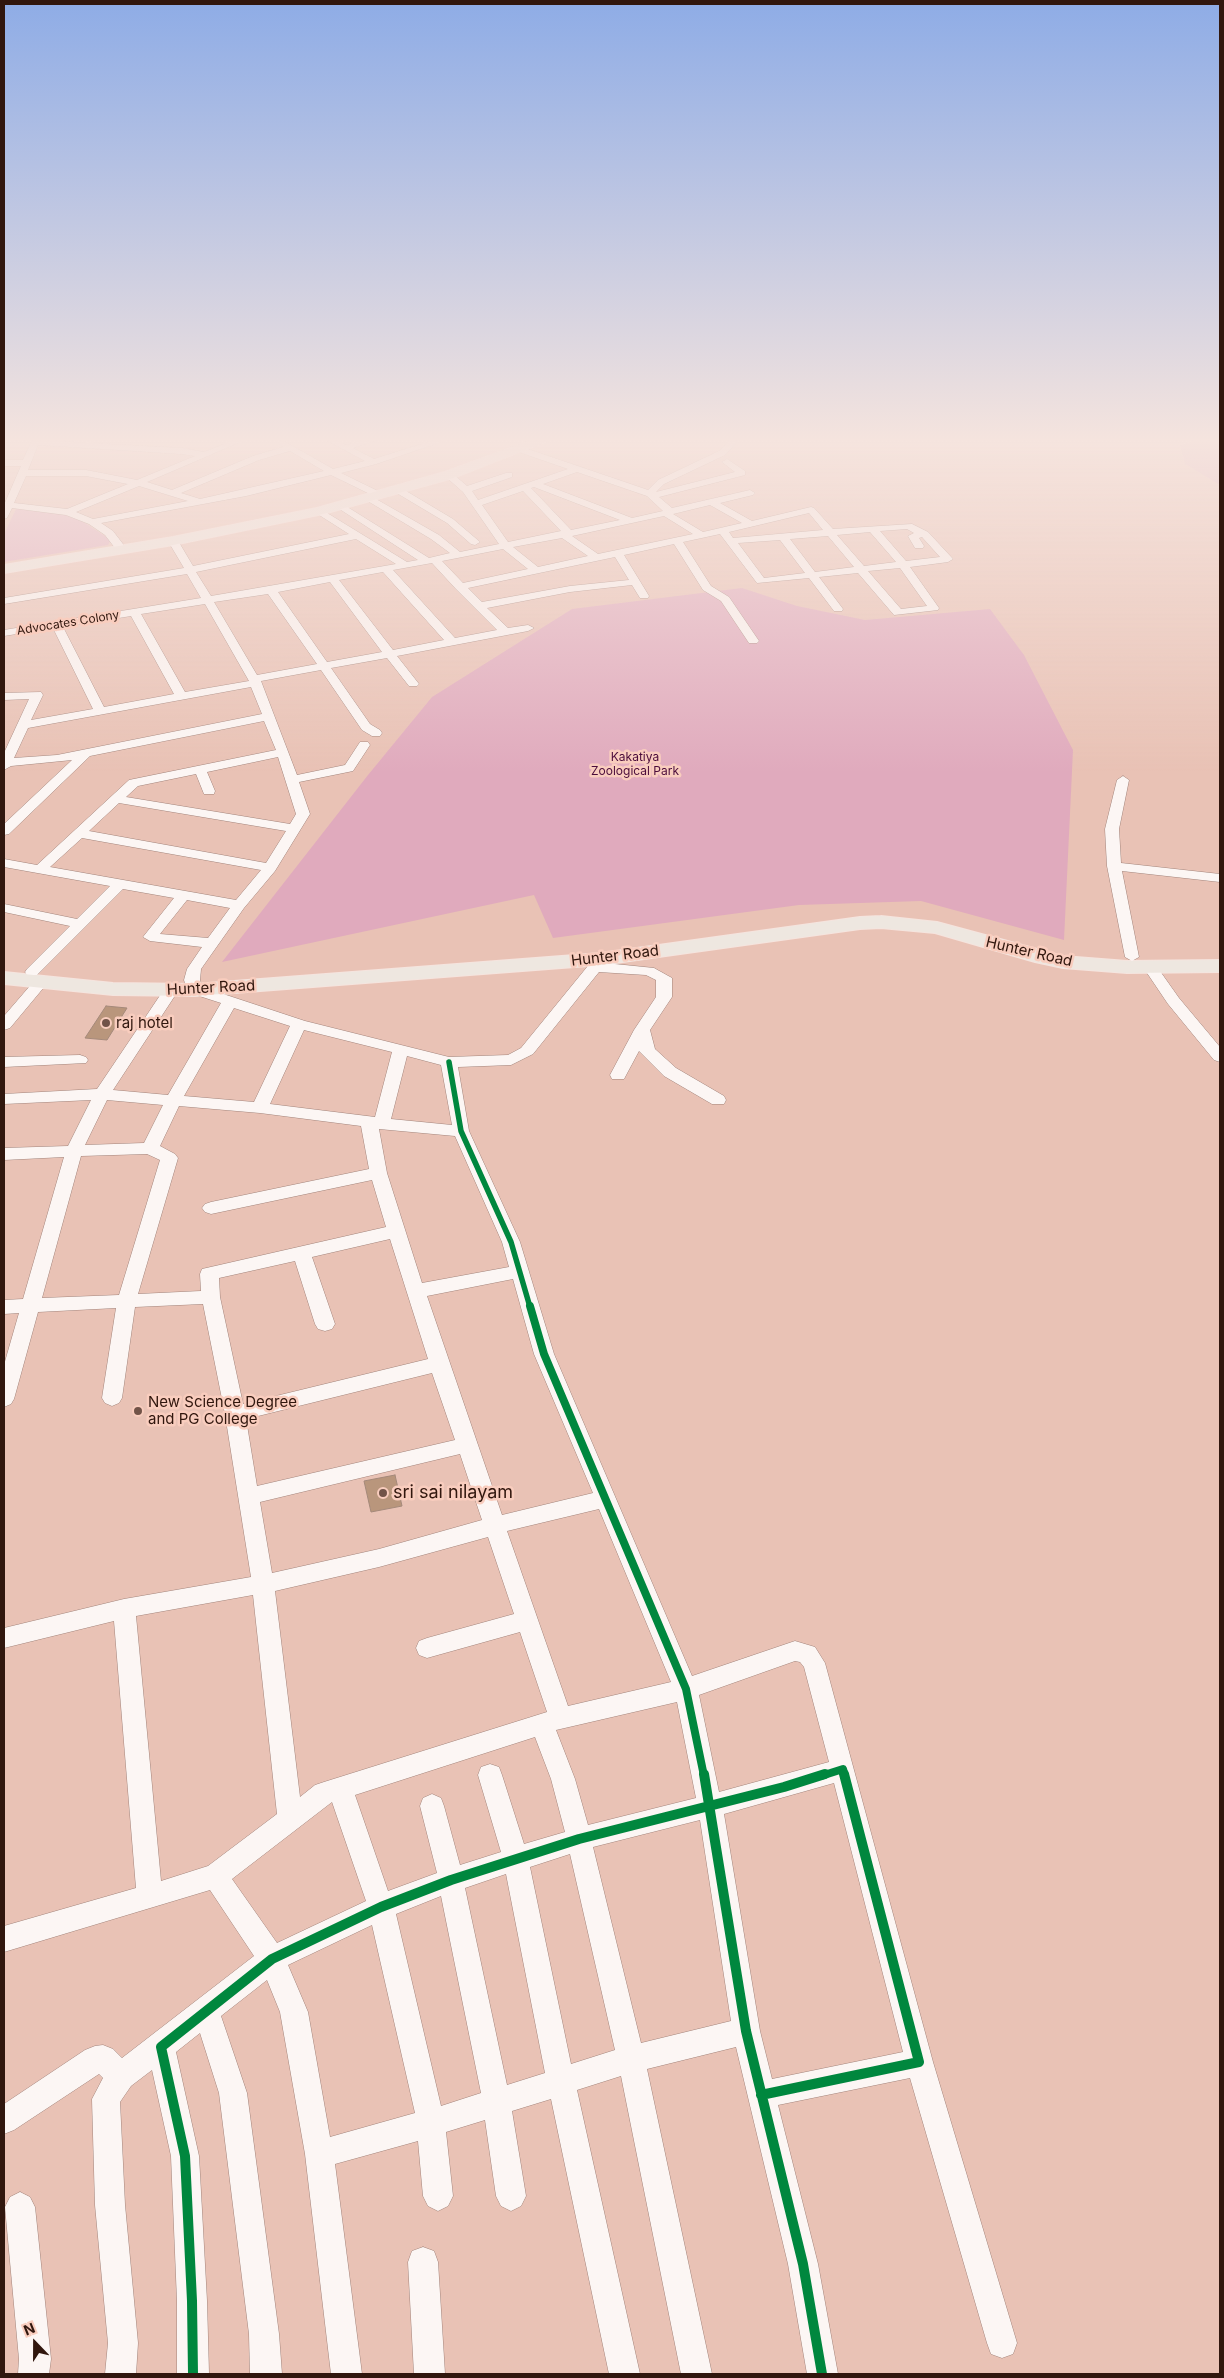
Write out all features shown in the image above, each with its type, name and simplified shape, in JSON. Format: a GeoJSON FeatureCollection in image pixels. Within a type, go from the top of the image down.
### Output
{"type":"FeatureCollection","features":[{"type":"Feature","properties":{"kind":"main road"},"geometry":{"type":"LineString","coordinates":[[4,565],[89,551]]}},
{"type":"Feature","properties":{"kind":"main road"},"geometry":{"type":"LineString","coordinates":[[4,569],[117,551]]}},
{"type":"Feature","properties":{"kind":"main road","name":"Hunter Road"},"geometry":{"type":"LineString","coordinates":[[4,978],[109,979],[193,985],[597,963],[676,943],[826,917],[882,913],[932,918],[1013,940],[1072,953],[1132,957],[1220,957]]}},
{"type":"Feature","properties":{"kind":"main road","name":"Hunter Road"},"geometry":{"type":"LineString","coordinates":[[4,967],[36,978],[112,989],[170,991],[193,985],[676,943],[860,923],[900,923],[937,928],[1042,958],[1083,964],[1150,967],[1220,966]]}},
{"type":"Feature","properties":{"kind":"street"},"geometry":{"type":"LineString","coordinates":[[178,551],[255,681],[283,752],[303,814],[270,868],[239,905],[194,969],[193,985],[230,1002],[298,1024],[450,1062],[511,1060],[527,1051],[597,963],[648,971],[664,978],[664,997],[642,1030],[618,1074]]}},
{"type":"Feature","properties":{"kind":"street"},"geometry":{"type":"LineString","coordinates":[[4,601],[190,570],[282,551]]}},
{"type":"Feature","properties":{"kind":"street"},"geometry":{"type":"LineString","coordinates":[[383,551],[405,565]]}},
{"type":"Feature","properties":{"kind":"street"},"geometry":{"type":"LineString","coordinates":[[415,551],[430,560],[460,586],[505,632]]}},
{"type":"Feature","properties":{"kind":"street"},"geometry":{"type":"LineString","coordinates":[[453,551],[458,555]]}},
{"type":"Feature","properties":{"kind":"street","name":"Advocates Colony"},"geometry":{"type":"LineString","coordinates":[[4,633],[58,626],[208,599],[271,590],[479,551]]}},
{"type":"Feature","properties":{"kind":"street"},"geometry":{"type":"LineString","coordinates":[[512,551],[536,571]]}},
{"type":"Feature","properties":{"kind":"street"},"geometry":{"type":"LineString","coordinates":[[588,551],[597,558]]}},
{"type":"Feature","properties":{"kind":"street"},"geometry":{"type":"LineString","coordinates":[[460,586],[632,551]]}},
{"type":"Feature","properties":{"kind":"street"},"geometry":{"type":"LineString","coordinates":[[683,551],[707,588],[725,599],[753,641]]}},
{"type":"Feature","properties":{"kind":"street"},"geometry":{"type":"LineString","coordinates":[[739,551],[761,580],[948,559],[940,551]]}},
{"type":"Feature","properties":{"kind":"street"},"geometry":{"type":"LineString","coordinates":[[793,551],[838,610]]}},
{"type":"Feature","properties":{"kind":"street"},"geometry":{"type":"LineString","coordinates":[[847,551],[898,614],[934,608],[891,551]]}},
{"type":"Feature","properties":{"kind":"street"},"geometry":{"type":"LineString","coordinates":[[618,554],[644,596]]}},
{"type":"Feature","properties":{"kind":"street"},"geometry":{"type":"LineString","coordinates":[[582,561],[601,585]]}},
{"type":"Feature","properties":{"kind":"street"},"geometry":{"type":"LineString","coordinates":[[385,568],[452,642]]}},
{"type":"Feature","properties":{"kind":"street"},"geometry":{"type":"LineString","coordinates":[[549,568],[574,593]]}},
{"type":"Feature","properties":{"kind":"street"},"geometry":{"type":"LineString","coordinates":[[332,578],[413,684]]}},
{"type":"Feature","properties":{"kind":"street"},"geometry":{"type":"LineString","coordinates":[[479,606],[574,593],[601,585],[635,582]]}},
{"type":"Feature","properties":{"kind":"street"},"geometry":{"type":"LineString","coordinates":[[271,590],[366,727],[376,732]]}},
{"type":"Feature","properties":{"kind":"street"},"geometry":{"type":"LineString","coordinates":[[134,612],[181,696]]}},
{"type":"Feature","properties":{"kind":"street"},"geometry":{"type":"LineString","coordinates":[[58,626],[100,711]]}},
{"type":"Feature","properties":{"kind":"street"},"geometry":{"type":"LineString","coordinates":[[24,725],[528,628]]}},
{"type":"Feature","properties":{"kind":"street"},"geometry":{"type":"LineString","coordinates":[[4,696],[37,695],[5,764]]}},
{"type":"Feature","properties":{"kind":"street"},"geometry":{"type":"LineString","coordinates":[[5,764],[58,759],[269,716]]}},
{"type":"Feature","properties":{"kind":"street"},"geometry":{"type":"LineString","coordinates":[[292,780],[349,768],[364,745]]}},
{"type":"Feature","properties":{"kind":"street"},"geometry":{"type":"LineString","coordinates":[[4,831],[86,752]]}},
{"type":"Feature","properties":{"kind":"street"},"geometry":{"type":"LineString","coordinates":[[38,870],[134,783],[283,752]]}},
{"type":"Feature","properties":{"kind":"street"},"geometry":{"type":"LineString","coordinates":[[200,769],[209,792]]}},
{"type":"Feature","properties":{"kind":"street"},"geometry":{"type":"LineString","coordinates":[[1123,780],[1112,829],[1114,866],[1132,957]]}},
{"type":"Feature","properties":{"kind":"street"},"geometry":{"type":"LineString","coordinates":[[116,799],[295,829]]}},
{"type":"Feature","properties":{"kind":"street"},"geometry":{"type":"LineString","coordinates":[[79,833],[270,868]]}},
{"type":"Feature","properties":{"kind":"street"},"geometry":{"type":"LineString","coordinates":[[4,862],[38,870],[239,905]]}},
{"type":"Feature","properties":{"kind":"street"},"geometry":{"type":"LineString","coordinates":[[1114,866],[1220,878]]}},
{"type":"Feature","properties":{"kind":"street"},"geometry":{"type":"LineString","coordinates":[[4,1026],[36,978],[82,924],[120,884]]}},
{"type":"Feature","properties":{"kind":"street"},"geometry":{"type":"LineString","coordinates":[[183,895],[150,937],[211,943]]}},
{"type":"Feature","properties":{"kind":"street"},"geometry":{"type":"LineString","coordinates":[[4,908],[82,924]]}},
{"type":"Feature","properties":{"kind":"street"},"geometry":{"type":"LineString","coordinates":[[1150,967],[1173,1001],[1220,1057]]}},
{"type":"Feature","properties":{"kind":"street"},"geometry":{"type":"LineString","coordinates":[[4,1399],[74,1151],[102,1094],[170,991]]}},
{"type":"Feature","properties":{"kind":"street"},"geometry":{"type":"LineString","coordinates":[[150,1148],[173,1100],[230,1002]]}},
{"type":"Feature","properties":{"kind":"street"},"geometry":{"type":"LineString","coordinates":[[260,1108],[298,1024]]}},
{"type":"Feature","properties":{"kind":"street"},"geometry":{"type":"LineString","coordinates":[[642,1030],[647,1051],[670,1072],[718,1100]]}},
{"type":"Feature","properties":{"kind":"street"},"geometry":{"type":"LineString","coordinates":[[401,1050],[375,1123],[378,1173],[439,1364],[527,1620],[552,1721],[563,1779],[631,2059],[697,2374]]}},
{"type":"Feature","properties":{"kind":"street"},"geometry":{"type":"LineString","coordinates":[[4,1062],[80,1060]]}},
{"type":"Feature","properties":{"kind":"street"},"geometry":{"type":"LineString","coordinates":[[450,1062],[461,1131],[511,1242],[544,1354],[686,1689],[710,1806],[746,2031],[803,2264],[822,2374]]}},
{"type":"Feature","properties":{"kind":"street"},"geometry":{"type":"LineString","coordinates":[[4,1099],[102,1094],[260,1108],[375,1123],[461,1131]]}},
{"type":"Feature","properties":{"kind":"street"},"geometry":{"type":"LineString","coordinates":[[4,1154],[150,1148],[169,1158],[126,1302],[112,1398]]}},
{"type":"Feature","properties":{"kind":"street"},"geometry":{"type":"LineString","coordinates":[[211,1208],[378,1173]]}},
{"type":"Feature","properties":{"kind":"street"},"geometry":{"type":"LineString","coordinates":[[290,1819],[263,1584],[235,1414],[209,1274],[396,1231]]}},
{"type":"Feature","properties":{"kind":"street"},"geometry":{"type":"LineString","coordinates":[[302,1252],[325,1324]]}},
{"type":"Feature","properties":{"kind":"street"},"geometry":{"type":"LineString","coordinates":[[416,1292],[521,1271]]}},
{"type":"Feature","properties":{"kind":"street"},"geometry":{"type":"LineString","coordinates":[[4,1308],[212,1297]]}},
{"type":"Feature","properties":{"kind":"street"},"geometry":{"type":"LineString","coordinates":[[235,1414],[439,1364]]}},
{"type":"Feature","properties":{"kind":"street"},"geometry":{"type":"LineString","coordinates":[[249,1496],[466,1445]]}},
{"type":"Feature","properties":{"kind":"street"},"geometry":{"type":"LineString","coordinates":[[4,1638],[124,1609],[263,1584],[379,1558],[494,1526],[605,1499]]}},
{"type":"Feature","properties":{"kind":"street"},"geometry":{"type":"LineString","coordinates":[[124,1609],[150,1897]]}},
{"type":"Feature","properties":{"kind":"street"},"geometry":{"type":"LineString","coordinates":[[427,1648],[527,1620]]}},
{"type":"Feature","properties":{"kind":"street"},"geometry":{"type":"LineString","coordinates":[[4,1939],[150,1897],[215,1876],[324,1793],[552,1721],[686,1689],[795,1651],[807,1654],[814,1663],[919,2062],[1002,2343]]}},
{"type":"Feature","properties":{"kind":"street"},"geometry":{"type":"LineString","coordinates":[[120,2374],[123,2343],[110,2205],[106,2099],[121,2076],[161,2047],[272,1959],[380,1907],[451,1880],[579,1839],[710,1806],[843,1769]]}},
{"type":"Feature","properties":{"kind":"street"},"geometry":{"type":"LineString","coordinates":[[490,1774],[516,1859],[560,2082],[625,2374]]}},
{"type":"Feature","properties":{"kind":"street"},"geometry":{"type":"LineString","coordinates":[[340,1788],[380,1907],[431,2123],[438,2196]]}},
{"type":"Feature","properties":{"kind":"street"},"geometry":{"type":"LineString","coordinates":[[432,1806],[451,1880],[497,2103],[511,2196]]}},
{"type":"Feature","properties":{"kind":"street"},"geometry":{"type":"LineString","coordinates":[[215,1876],[272,1959],[294,2012],[320,2154],[346,2374]]}},
{"type":"Feature","properties":{"kind":"street"},"geometry":{"type":"LineString","coordinates":[[206,2011],[233,2093],[264,2334],[266,2374]]}},
{"type":"Feature","properties":{"kind":"street"},"geometry":{"type":"LineString","coordinates":[[320,2154],[497,2103],[631,2059],[746,2031]]}},
{"type":"Feature","properties":{"kind":"street"},"geometry":{"type":"LineString","coordinates":[[161,2047],[186,2156],[193,2374]]}},
{"type":"Feature","properties":{"kind":"street"},"geometry":{"type":"LineString","coordinates":[[4,2120],[95,2060],[103,2059],[121,2076]]}},
{"type":"Feature","properties":{"kind":"street"},"geometry":{"type":"LineString","coordinates":[[761,2095],[919,2062]]}},
{"type":"Feature","properties":{"kind":"street"},"geometry":{"type":"LineString","coordinates":[[20,2207],[35,2359],[34,2374]]}},
{"type":"Feature","properties":{"kind":"street"},"geometry":{"type":"LineString","coordinates":[[423,2262],[430,2374]]}},
{"type":"Feature","properties":{"kind":"green space"},"geometry":{"type":"Polygon","coordinates":[[[4,551],[71,551],[4,562],[4,551]]]}},
{"type":"Feature","properties":{"kind":"green space","name":"Kakatiya Zoological Park"},"geometry":{"type":"Polygon","coordinates":[[[742,588],[797,606],[865,620],[990,609],[1024,655],[1073,750],[1064,940],[921,901],[799,905],[553,938],[534,895],[222,962],[368,775],[432,697],[572,609],[742,588]]]}},
{"type":"Feature","properties":{"kind":"building","name":"raj hotel"},"geometry":{"type":"Polygon","coordinates":[[[106,1006],[127,1008],[107,1040],[85,1038],[106,1006]]]}},
{"type":"Feature","properties":{"kind":"building","name":"sri sai nilayam"},"geometry":{"type":"Polygon","coordinates":[[[395,1475],[402,1506],[371,1512],[364,1481],[395,1475]]]}},
{"type":"Feature","properties":{"kind":"cycle path"},"geometry":{"type":"LineString","coordinates":[[449,1062],[461,1131],[511,1242],[544,1354],[686,1689],[710,1806],[746,2031],[803,2264],[822,2374]]}},
{"type":"Feature","properties":{"kind":"cycle path"},"geometry":{"type":"LineString","coordinates":[[193,2374],[192,2301],[185,2156],[161,2047],[272,1959],[381,1907],[451,1880],[579,1839],[784,1787],[843,1769],[919,2062],[761,2095]]}},
{"type":"Feature","properties":{"kind":"place","name":"raj hotel"},"geometry":{"type":"Point","coordinates":[106,1023]}},
{"type":"Feature","properties":{"kind":"place","name":"New Science Degree and PG College"},"geometry":{"type":"Point","coordinates":[138,1411]}},
{"type":"Feature","properties":{"kind":"place","name":"sri sai nilayam"},"geometry":{"type":"Point","coordinates":[383,1493]}}]}
